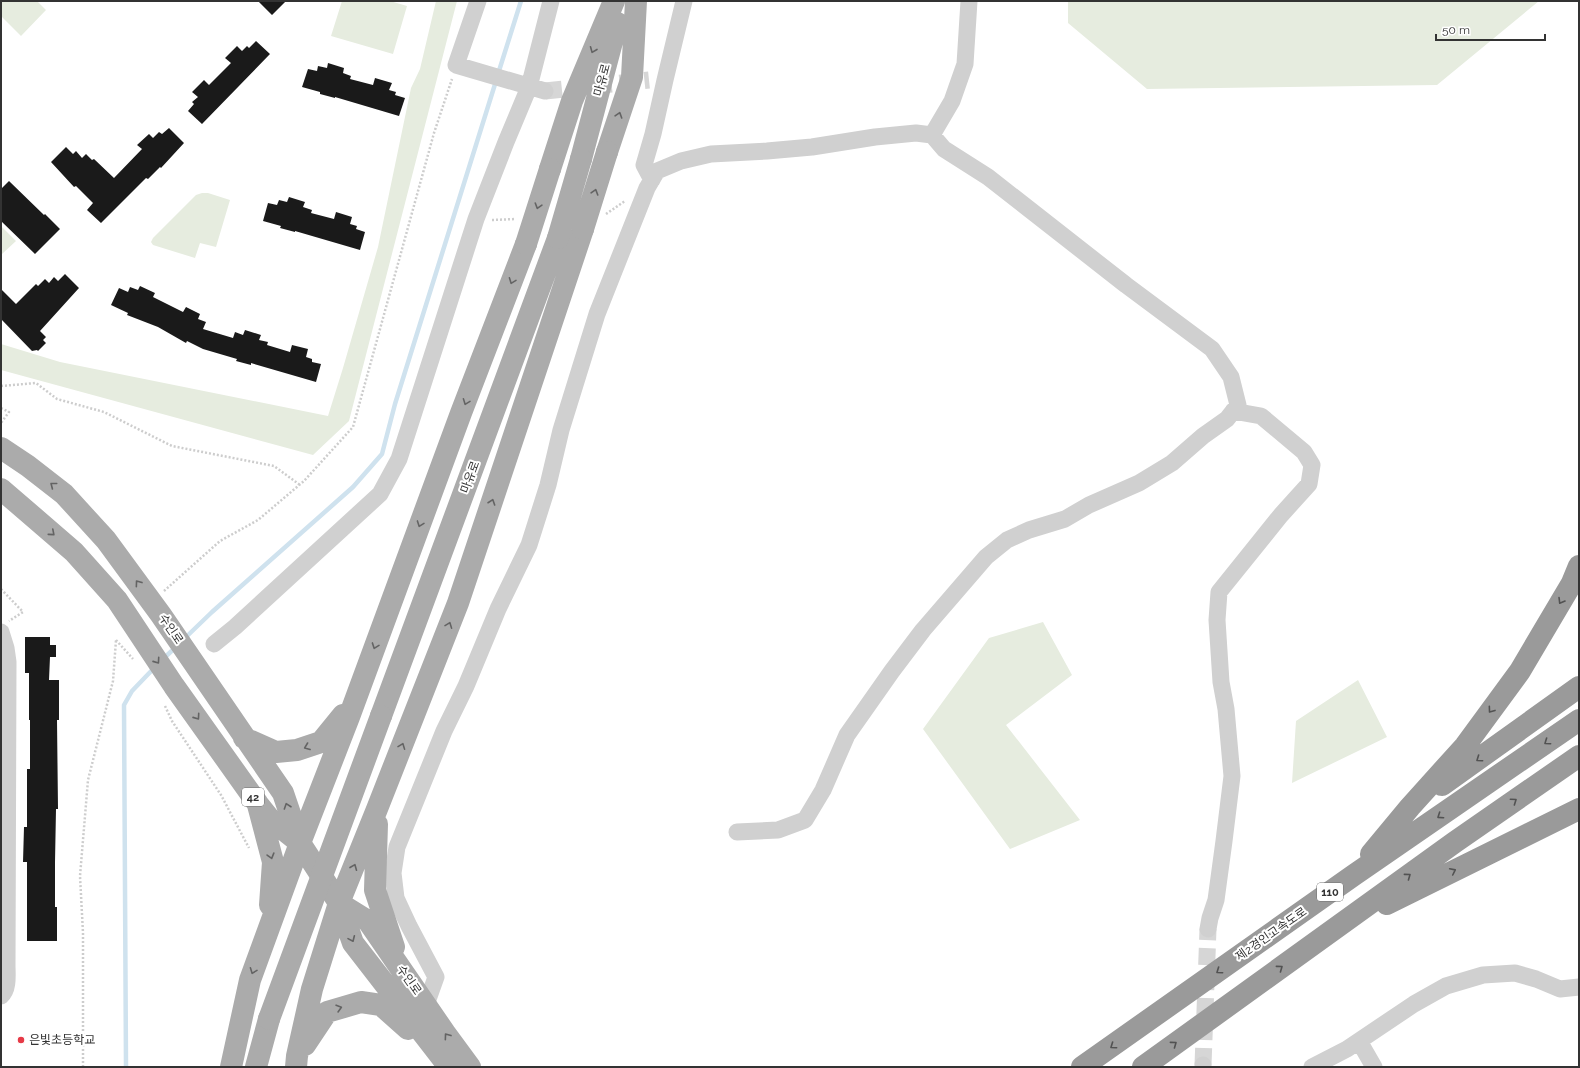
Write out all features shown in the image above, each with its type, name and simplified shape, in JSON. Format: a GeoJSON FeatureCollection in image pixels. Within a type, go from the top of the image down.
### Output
{"type":"FeatureCollection","features":[{"type":"Feature","properties":{"kind":"highway"},"geometry":{"type":"LineString","coordinates":[[1354,875],[1410,807],[1465,746],[1520,671],[1572,583],[1579,566]]}},
{"type":"Feature","properties":{"kind":"highway"},"geometry":{"type":"LineString","coordinates":[[1410,807],[1579,687]]}},
{"type":"Feature","properties":{"kind":"highway","name":"제2경인고속도로"},"geometry":{"type":"LineString","coordinates":[[1082,1067],[1354,875],[1579,720]]}},
{"type":"Feature","properties":{"kind":"highway","name":"110"},"geometry":{"type":"LineString","coordinates":[[1143,1067],[1455,842],[1579,756]]}},
{"type":"Feature","properties":{"kind":"highway"},"geometry":{"type":"LineString","coordinates":[[1331,932],[1579,809]]}},
{"type":"Feature","properties":{"kind":"main road"},"geometry":{"type":"LineString","coordinates":[[231,1067],[250,980],[300,843],[355,702],[461,413],[526,244],[572,101],[614,1]]}},
{"type":"Feature","properties":{"kind":"main road","name":"마유로"},"geometry":{"type":"LineString","coordinates":[[256,1067],[269,1019],[558,238],[581,159],[623,1]]}},
{"type":"Feature","properties":{"kind":"main road"},"geometry":{"type":"LineString","coordinates":[[296,1062],[312,989],[339,903],[458,603],[583,229],[632,77],[636,1]]}},
{"type":"Feature","properties":{"kind":"main road","name":"수인로"},"geometry":{"type":"LineString","coordinates":[[1,448],[28,466],[64,494],[106,540],[156,608],[283,793],[300,843],[339,903],[353,943],[449,1067]]}},
{"type":"Feature","properties":{"kind":"main road","name":"수인로"},"geometry":{"type":"LineString","coordinates":[[1,489],[74,552],[117,600],[133,643],[174,686],[270,819],[300,843]]}},
{"type":"Feature","properties":{"kind":"main road"},"geometry":{"type":"LineString","coordinates":[[244,738],[276,752],[297,750],[321,742],[355,702]]}},
{"type":"Feature","properties":{"kind":"main road"},"geometry":{"type":"LineString","coordinates":[[258,804],[273,862],[271,895],[262,950]]}},
{"type":"Feature","properties":{"kind":"main road"},"geometry":{"type":"LineString","coordinates":[[377,809],[376,890],[401,969]]}},
{"type":"Feature","properties":{"kind":"main road","name":"수인로"},"geometry":{"type":"LineString","coordinates":[[339,903],[368,921],[470,1067]]}},
{"type":"Feature","properties":{"kind":"main road"},"geometry":{"type":"LineString","coordinates":[[296,1062],[327,1012],[361,1002],[381,1005],[449,1067]]}},
{"type":"Feature","properties":{"kind":"street"},"geometry":{"type":"LineString","coordinates":[[478,1],[463,67],[532,88]]}},
{"type":"Feature","properties":{"kind":"street"},"geometry":{"type":"LineString","coordinates":[[214,644],[235,627],[380,494],[399,459],[476,219],[506,142],[532,88],[551,1]]}},
{"type":"Feature","properties":{"kind":"street"},"geometry":{"type":"LineString","coordinates":[[652,180],[644,165],[653,134],[657,80],[684,1]]}},
{"type":"Feature","properties":{"kind":"street"},"geometry":{"type":"LineString","coordinates":[[932,135],[952,101],[964,64],[969,1]]}},
{"type":"Feature","properties":{"kind":"street"},"geometry":{"type":"LineString","coordinates":[[426,1005],[436,977],[408,926],[396,898],[393,873],[397,847],[444,731],[466,686],[498,609],[528,545],[548,485],[561,430],[597,314],[647,188],[657,171],[681,161],[711,154],[797,148],[916,133],[932,135],[944,149],[988,177],[1126,285],[1212,349],[1231,377],[1238,405],[1227,419],[1203,436],[1172,463],[1139,483],[1089,505],[1065,519],[1029,530],[1007,540],[986,557],[923,630],[847,735],[823,790],[805,820],[778,830],[737,832]]}},
{"type":"Feature","properties":{"kind":"street"},"geometry":{"type":"LineString","coordinates":[[1208,929],[1216,900],[1232,776],[1226,709],[1221,682],[1217,620],[1219,592],[1308,484],[1312,465],[1304,452],[1261,416],[1233,411]]}},
{"type":"Feature","properties":{"kind":"street"},"geometry":{"type":"LineString","coordinates":[[1,996],[4,994],[6,988],[4,825],[8,662],[4,628]]}},
{"type":"Feature","properties":{"kind":"street"},"geometry":{"type":"LineString","coordinates":[[1312,1067],[1359,1041],[1414,1004],[1446,986],[1483,975],[1515,973],[1536,978],[1560,989],[1579,987]]}},
{"type":"Feature","properties":{"kind":"street"},"geometry":{"type":"LineString","coordinates":[[1359,1041],[1374,1067]]}},
{"type":"Feature","properties":{"kind":"path"},"geometry":{"type":"LineString","coordinates":[[156,608],[220,541],[258,520],[300,485],[353,427],[432,141],[463,67]]}},
{"type":"Feature","properties":{"kind":"path"},"geometry":{"type":"LineString","coordinates":[[1,386],[36,383],[57,399],[104,412],[172,446],[274,466],[300,485]]}},
{"type":"Feature","properties":{"kind":"path"},"geometry":{"type":"LineString","coordinates":[[1,408],[8,412],[1,423]]}},
{"type":"Feature","properties":{"kind":"path"},"geometry":{"type":"LineString","coordinates":[[1,589],[23,612],[4,628]]}},
{"type":"Feature","properties":{"kind":"path"},"geometry":{"type":"LineString","coordinates":[[82,1067],[82,933],[80,876],[88,780],[113,681],[116,640],[133,643]]}},
{"type":"Feature","properties":{"kind":"shaded area"},"geometry":{"type":"Polygon","coordinates":[[[1,1],[37,1],[46,10],[21,36],[1,16],[1,1]]]}},
{"type":"Feature","properties":{"kind":"shaded area"},"geometry":{"type":"Polygon","coordinates":[[[342,1],[390,1],[407,6],[393,54],[331,36],[342,1]]]}},
{"type":"Feature","properties":{"kind":"shaded area"},"geometry":{"type":"Polygon","coordinates":[[[436,1],[457,1],[349,421],[313,455],[1,370],[1,344],[60,362],[328,416],[378,247],[411,88],[420,69],[436,1]]]}},
{"type":"Feature","properties":{"kind":"shaded area"},"geometry":{"type":"Polygon","coordinates":[[[1068,1],[1539,1],[1437,85],[1147,89],[1068,23],[1068,1]]]}},
{"type":"Feature","properties":{"kind":"shaded area"},"geometry":{"type":"Polygon","coordinates":[[[208,193],[230,200],[216,247],[200,243],[195,258],[153,245],[151,242],[153,238],[196,195],[208,193]]]}},
{"type":"Feature","properties":{"kind":"shaded area"},"geometry":{"type":"Polygon","coordinates":[[[1,226],[16,241],[2,254],[1,253],[1,226]]]}},
{"type":"Feature","properties":{"kind":"shaded area"},"geometry":{"type":"Polygon","coordinates":[[[1043,622],[1072,675],[1006,725],[1080,820],[1010,849],[923,729],[989,638],[1043,622]]]}},
{"type":"Feature","properties":{"kind":"shaded area"},"geometry":{"type":"Polygon","coordinates":[[[1358,680],[1387,737],[1292,783],[1296,721],[1358,680]]]}},
{"type":"Feature","properties":{"kind":"building"},"geometry":{"type":"Polygon","coordinates":[[[258,1],[286,1],[272,15],[258,1]]]}},
{"type":"Feature","properties":{"kind":"building"},"geometry":{"type":"Polygon","coordinates":[[[256,41],[270,54],[202,124],[188,111],[194,104],[192,102],[198,97],[192,92],[204,80],[209,85],[231,63],[225,58],[237,46],[242,51],[247,46],[249,48],[256,41]]]}},
{"type":"Feature","properties":{"kind":"building"},"geometry":{"type":"Polygon","coordinates":[[[328,63],[344,68],[343,73],[351,76],[350,79],[373,85],[375,78],[392,83],[389,90],[396,92],[395,95],[405,98],[399,116],[320,94],[320,92],[302,87],[308,69],[317,71],[318,66],[327,68],[328,63]]]}},
{"type":"Feature","properties":{"kind":"building"},"geometry":{"type":"Polygon","coordinates":[[[169,128],[184,143],[161,168],[160,167],[148,179],[146,178],[101,223],[87,210],[93,203],[76,186],[74,187],[51,162],[66,147],[73,154],[76,151],[82,158],[86,154],[92,160],[94,159],[114,178],[142,149],[137,145],[149,134],[153,138],[159,132],[162,134],[169,128]]]}},
{"type":"Feature","properties":{"kind":"building"},"geometry":{"type":"Polygon","coordinates":[[[9,181],[60,229],[35,254],[1,221],[1,189],[9,181]]]}},
{"type":"Feature","properties":{"kind":"building"},"geometry":{"type":"Polygon","coordinates":[[[289,197],[305,202],[303,207],[312,210],[311,213],[334,219],[336,212],[352,217],[350,224],[357,226],[356,229],[365,232],[360,250],[280,228],[281,226],[263,221],[268,203],[277,205],[279,200],[287,202],[289,197]]]}},
{"type":"Feature","properties":{"kind":"building"},"geometry":{"type":"Polygon","coordinates":[[[65,274],[79,288],[40,331],[46,337],[43,340],[46,343],[38,351],[32,351],[1,319],[1,289],[16,304],[36,284],[38,286],[45,279],[49,283],[54,277],[58,281],[65,274]]]}},
{"type":"Feature","properties":{"kind":"building"},"geometry":{"type":"Polygon","coordinates":[[[140,286],[155,293],[153,297],[183,312],[186,307],[200,314],[198,319],[206,322],[203,329],[233,338],[235,332],[243,335],[245,330],[261,335],[259,340],[268,342],[267,345],[290,352],[292,345],[308,349],[306,357],[312,359],[312,362],[321,364],[316,382],[251,363],[251,365],[236,361],[237,359],[203,349],[187,341],[186,343],[158,327],[127,315],[128,313],[111,305],[119,288],[128,292],[130,287],[138,290],[140,286]]]}},
{"type":"Feature","properties":{"kind":"building"},"geometry":{"type":"Polygon","coordinates":[[[25,637],[50,637],[50,645],[56,645],[56,657],[50,657],[49,680],[59,680],[59,720],[57,720],[58,809],[56,809],[55,862],[57,941],[27,941],[27,862],[23,862],[24,827],[27,827],[27,769],[30,769],[30,720],[29,673],[25,673],[25,637]]]}},
{"type":"Feature","properties":{"kind":"waterway"},"geometry":{"type":"LineString","coordinates":[[498,74],[521,1]]}},
{"type":"Feature","properties":{"kind":"waterway"},"geometry":{"type":"LineString","coordinates":[[185,638],[212,612],[353,487],[382,454],[395,404],[496,81]]}},
{"type":"Feature","properties":{"kind":"waterway"},"geometry":{"type":"LineString","coordinates":[[163,659],[177,646]]}},
{"type":"Feature","properties":{"kind":"waterway"},"geometry":{"type":"LineString","coordinates":[[126,1067],[124,705],[132,691],[155,667]]}},
{"type":"Feature","properties":{"kind":"tunnel"},"geometry":{"type":"LineString","coordinates":[[545,91],[649,80]]}},
{"type":"Feature","properties":{"kind":"tunnel"},"geometry":{"type":"LineString","coordinates":[[1203,1065],[1208,929]]}},
{"type":"Feature","properties":{"kind":"place","name":"은빛초등학교"},"geometry":{"type":"Point","coordinates":[21,1040]}}]}
